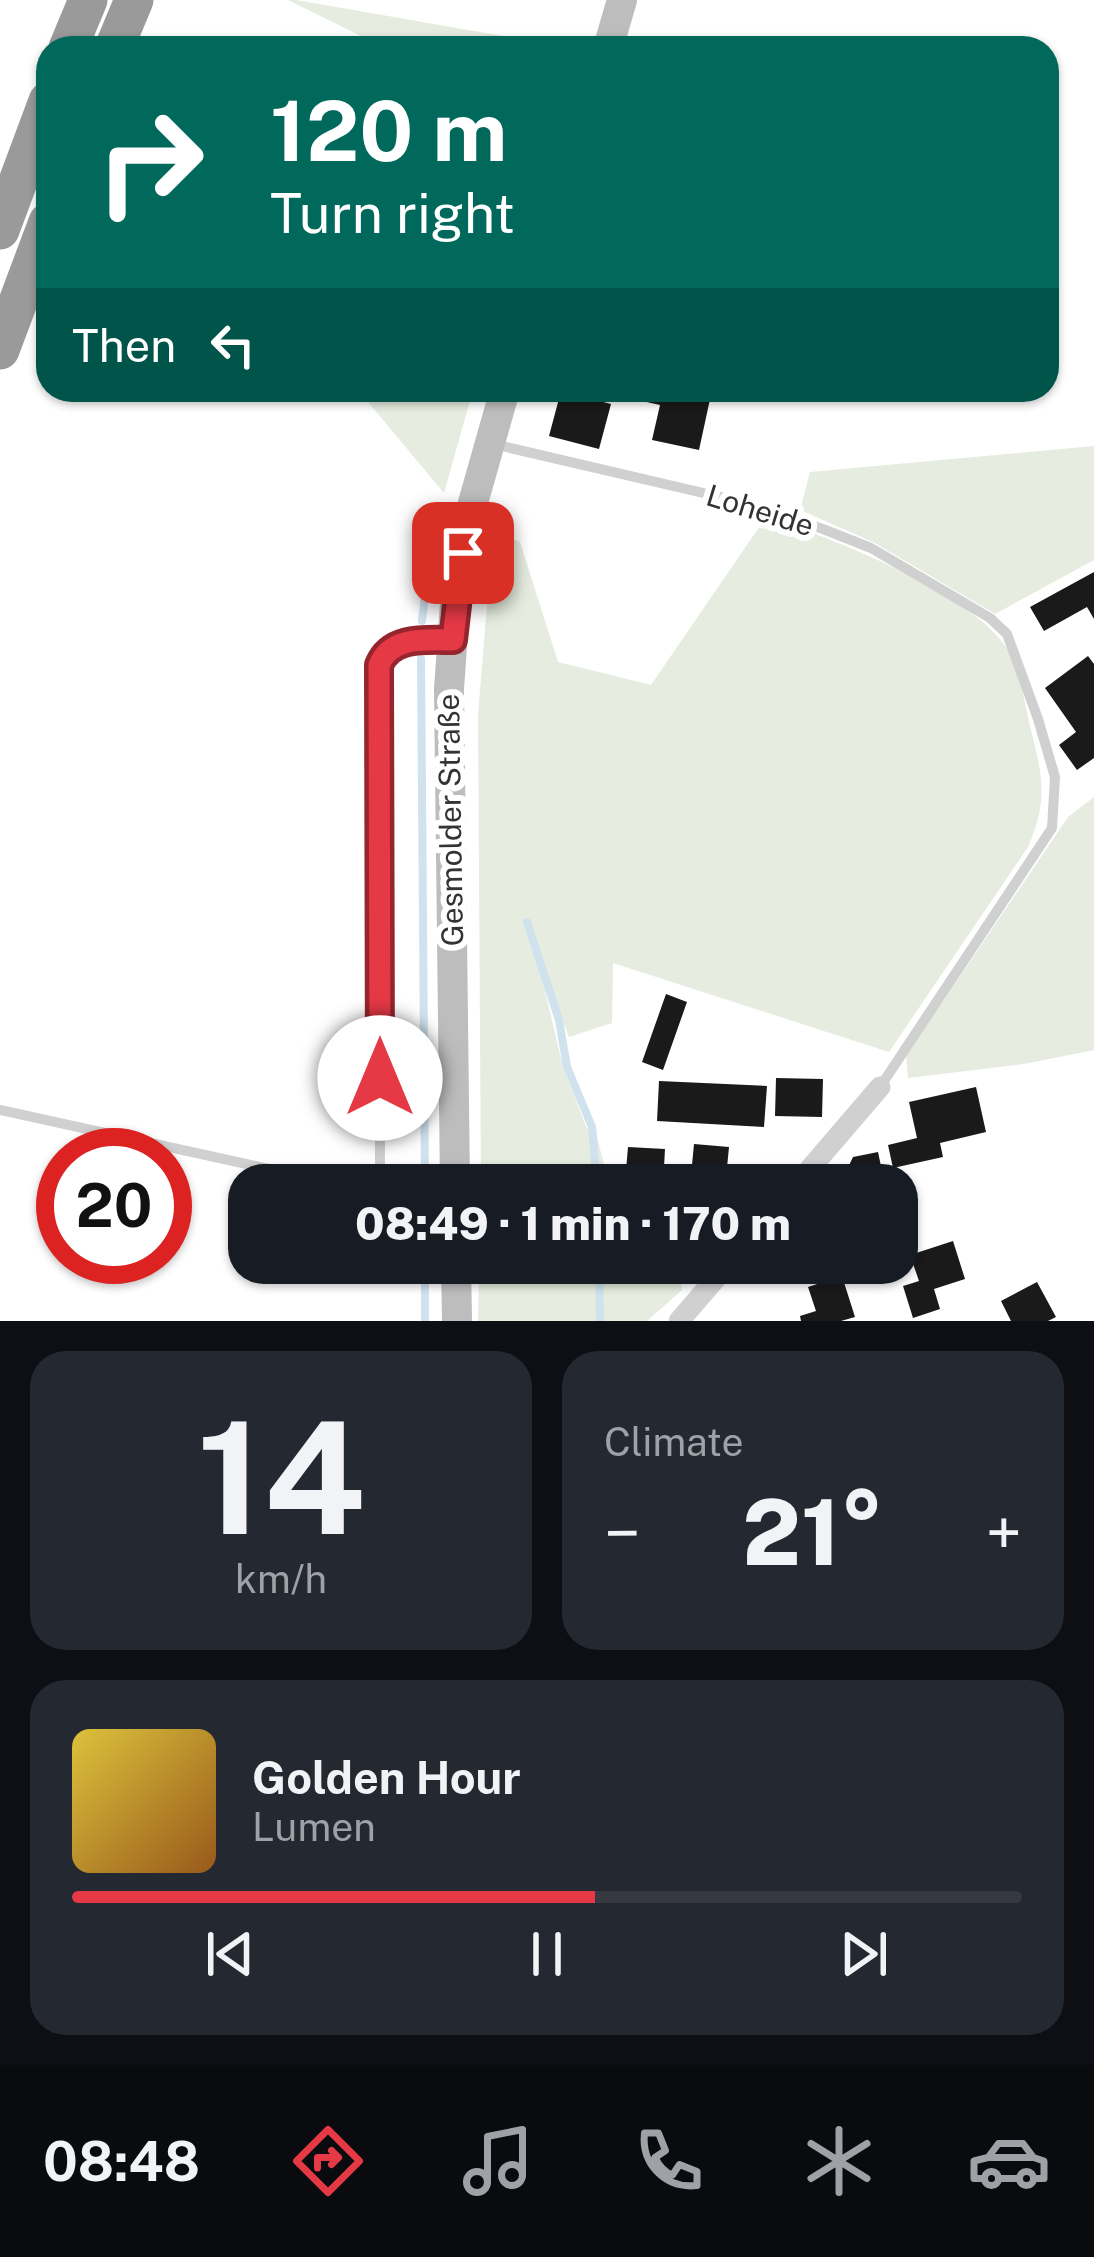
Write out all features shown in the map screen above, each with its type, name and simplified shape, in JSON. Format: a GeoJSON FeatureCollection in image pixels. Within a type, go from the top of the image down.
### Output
{"type":"FeatureCollection","features":[{"type":"Feature","properties":{"kind":"highway"},"geometry":{"type":"LineString","coordinates":[[73,36],[88,0]]}},
{"type":"Feature","properties":{"kind":"highway"},"geometry":{"type":"LineString","coordinates":[[119,36],[134,0]]}},
{"type":"Feature","properties":{"kind":"highway"},"geometry":{"type":"LineString","coordinates":[[0,230],[36,133]]}},
{"type":"Feature","properties":{"kind":"highway"},"geometry":{"type":"LineString","coordinates":[[0,350],[36,254]]}},
{"type":"Feature","properties":{"kind":"street"},"geometry":{"type":"LineString","coordinates":[[612,36],[622,0]]}},
{"type":"Feature","properties":{"kind":"street","name":"Gesmolder Straße"},"geometry":{"type":"LineString","coordinates":[[455,1164],[449,689],[459,571],[502,402]]}},
{"type":"Feature","properties":{"kind":"street"},"geometry":{"type":"LineString","coordinates":[[814,1164],[880,1087]]}},
{"type":"Feature","properties":{"kind":"street"},"geometry":{"type":"LineString","coordinates":[[456,1284],[457,1321]]}},
{"type":"Feature","properties":{"kind":"street"},"geometry":{"type":"LineString","coordinates":[[679,1321],[711,1284]]}},
{"type":"Feature","properties":{"kind":"lane","name":"Loheide"},"geometry":{"type":"LineString","coordinates":[[490,444],[742,502],[823,529],[871,548],[990,618],[1007,634],[1055,778],[1052,828],[880,1087]]}},
{"type":"Feature","properties":{"kind":"lane"},"geometry":{"type":"LineString","coordinates":[[0,1110],[324,1181],[360,1184],[380,1170],[379,665],[393,646],[414,640],[453,640]]}},
{"type":"Feature","properties":{"kind":"shaded area"},"geometry":{"type":"Polygon","coordinates":[[[288,0],[502,36],[361,36],[288,0]]]}},
{"type":"Feature","properties":{"kind":"shaded area"},"geometry":{"type":"Polygon","coordinates":[[[368,402],[470,402],[444,493],[368,402]]]}},
{"type":"Feature","properties":{"kind":"shaded area"},"geometry":{"type":"Polygon","coordinates":[[[1094,446],[1094,560],[995,614],[873,542],[800,510],[810,472],[1094,446]]]}},
{"type":"Feature","properties":{"kind":"shaded area"},"geometry":{"type":"Polygon","coordinates":[[[766,517],[903,572],[940,592],[997,636],[1018,675],[1035,747],[1041,776],[1039,816],[1028,847],[889,1052],[613,963],[612,1023],[569,1037],[537,957],[563,1067],[587,1129],[595,1129],[604,1164],[481,1164],[478,715],[493,532],[520,542],[558,662],[651,685],[766,517]]]}},
{"type":"Feature","properties":{"kind":"shaded area"},"geometry":{"type":"Polygon","coordinates":[[[1094,797],[1094,1050],[908,1078],[906,1056],[1068,817],[1094,797]]]}},
{"type":"Feature","properties":{"kind":"shaded area"},"geometry":{"type":"Polygon","coordinates":[[[479,1284],[681,1284],[682,1290],[647,1321],[478,1321],[479,1284]]]}},
{"type":"Feature","properties":{"kind":"building"},"geometry":{"type":"Polygon","coordinates":[[[558,402],[611,404],[599,449],[549,436],[558,402]]]}},
{"type":"Feature","properties":{"kind":"building"},"geometry":{"type":"Polygon","coordinates":[[[647,402],[709,402],[699,450],[652,440],[660,405],[647,402]]]}},
{"type":"Feature","properties":{"kind":"building"},"geometry":{"type":"Polygon","coordinates":[[[1094,572],[1094,619],[1087,607],[1044,631],[1030,607],[1094,572]]]}},
{"type":"Feature","properties":{"kind":"building"},"geometry":{"type":"Polygon","coordinates":[[[1088,656],[1094,664],[1094,758],[1077,770],[1059,745],[1076,732],[1045,688],[1088,656]]]}},
{"type":"Feature","properties":{"kind":"building"},"geometry":{"type":"Polygon","coordinates":[[[666,994],[687,1002],[663,1070],[642,1062],[666,994]]]}},
{"type":"Feature","properties":{"kind":"building"},"geometry":{"type":"Polygon","coordinates":[[[776,1078],[823,1079],[822,1117],[775,1116],[776,1078]]]}},
{"type":"Feature","properties":{"kind":"building"},"geometry":{"type":"Polygon","coordinates":[[[659,1081],[767,1086],[764,1127],[657,1121],[659,1081]]]}},
{"type":"Feature","properties":{"kind":"building"},"geometry":{"type":"Polygon","coordinates":[[[976,1087],[986,1132],[940,1143],[943,1157],[892,1164],[888,1145],[917,1138],[909,1102],[976,1087]]]}},
{"type":"Feature","properties":{"kind":"building"},"geometry":{"type":"Polygon","coordinates":[[[694,1144],[729,1147],[727,1164],[692,1164],[694,1144]]]}},
{"type":"Feature","properties":{"kind":"building"},"geometry":{"type":"Polygon","coordinates":[[[628,1147],[665,1149],[664,1164],[627,1164],[628,1147]]]}},
{"type":"Feature","properties":{"kind":"building"},"geometry":{"type":"Polygon","coordinates":[[[878,1152],[881,1164],[850,1164],[853,1157],[878,1152]]]}},
{"type":"Feature","properties":{"kind":"building"},"geometry":{"type":"Polygon","coordinates":[[[953,1241],[965,1279],[934,1289],[940,1309],[913,1318],[903,1286],[918,1284],[918,1252],[953,1241]]]}},
{"type":"Feature","properties":{"kind":"building"},"geometry":{"type":"Polygon","coordinates":[[[1037,1282],[1056,1317],[1011,1321],[1001,1301],[1037,1282]]]}},
{"type":"Feature","properties":{"kind":"building"},"geometry":{"type":"Polygon","coordinates":[[[845,1284],[855,1317],[801,1321],[800,1316],[816,1311],[808,1287],[845,1284]]]}},
{"type":"Feature","properties":{"kind":"waterway"},"geometry":{"type":"LineString","coordinates":[[422,621],[433,526]]}},
{"type":"Feature","properties":{"kind":"waterway"},"geometry":{"type":"LineString","coordinates":[[421,659],[425,1164]]}},
{"type":"Feature","properties":{"kind":"waterway"},"geometry":{"type":"LineString","coordinates":[[527,922],[559,1020],[567,1067],[592,1127],[595,1164]]}},
{"type":"Feature","properties":{"kind":"waterway"},"geometry":{"type":"LineString","coordinates":[[425,1284],[425,1321]]}},
{"type":"Feature","properties":{"kind":"waterway"},"geometry":{"type":"LineString","coordinates":[[599,1284],[600,1321]]}},
{"type":"Feature","properties":{"kind":"route"},"geometry":{"type":"LineString","coordinates":[[380,1078],[379,665],[393,646],[414,640],[453,640],[463,553]]}}]}
